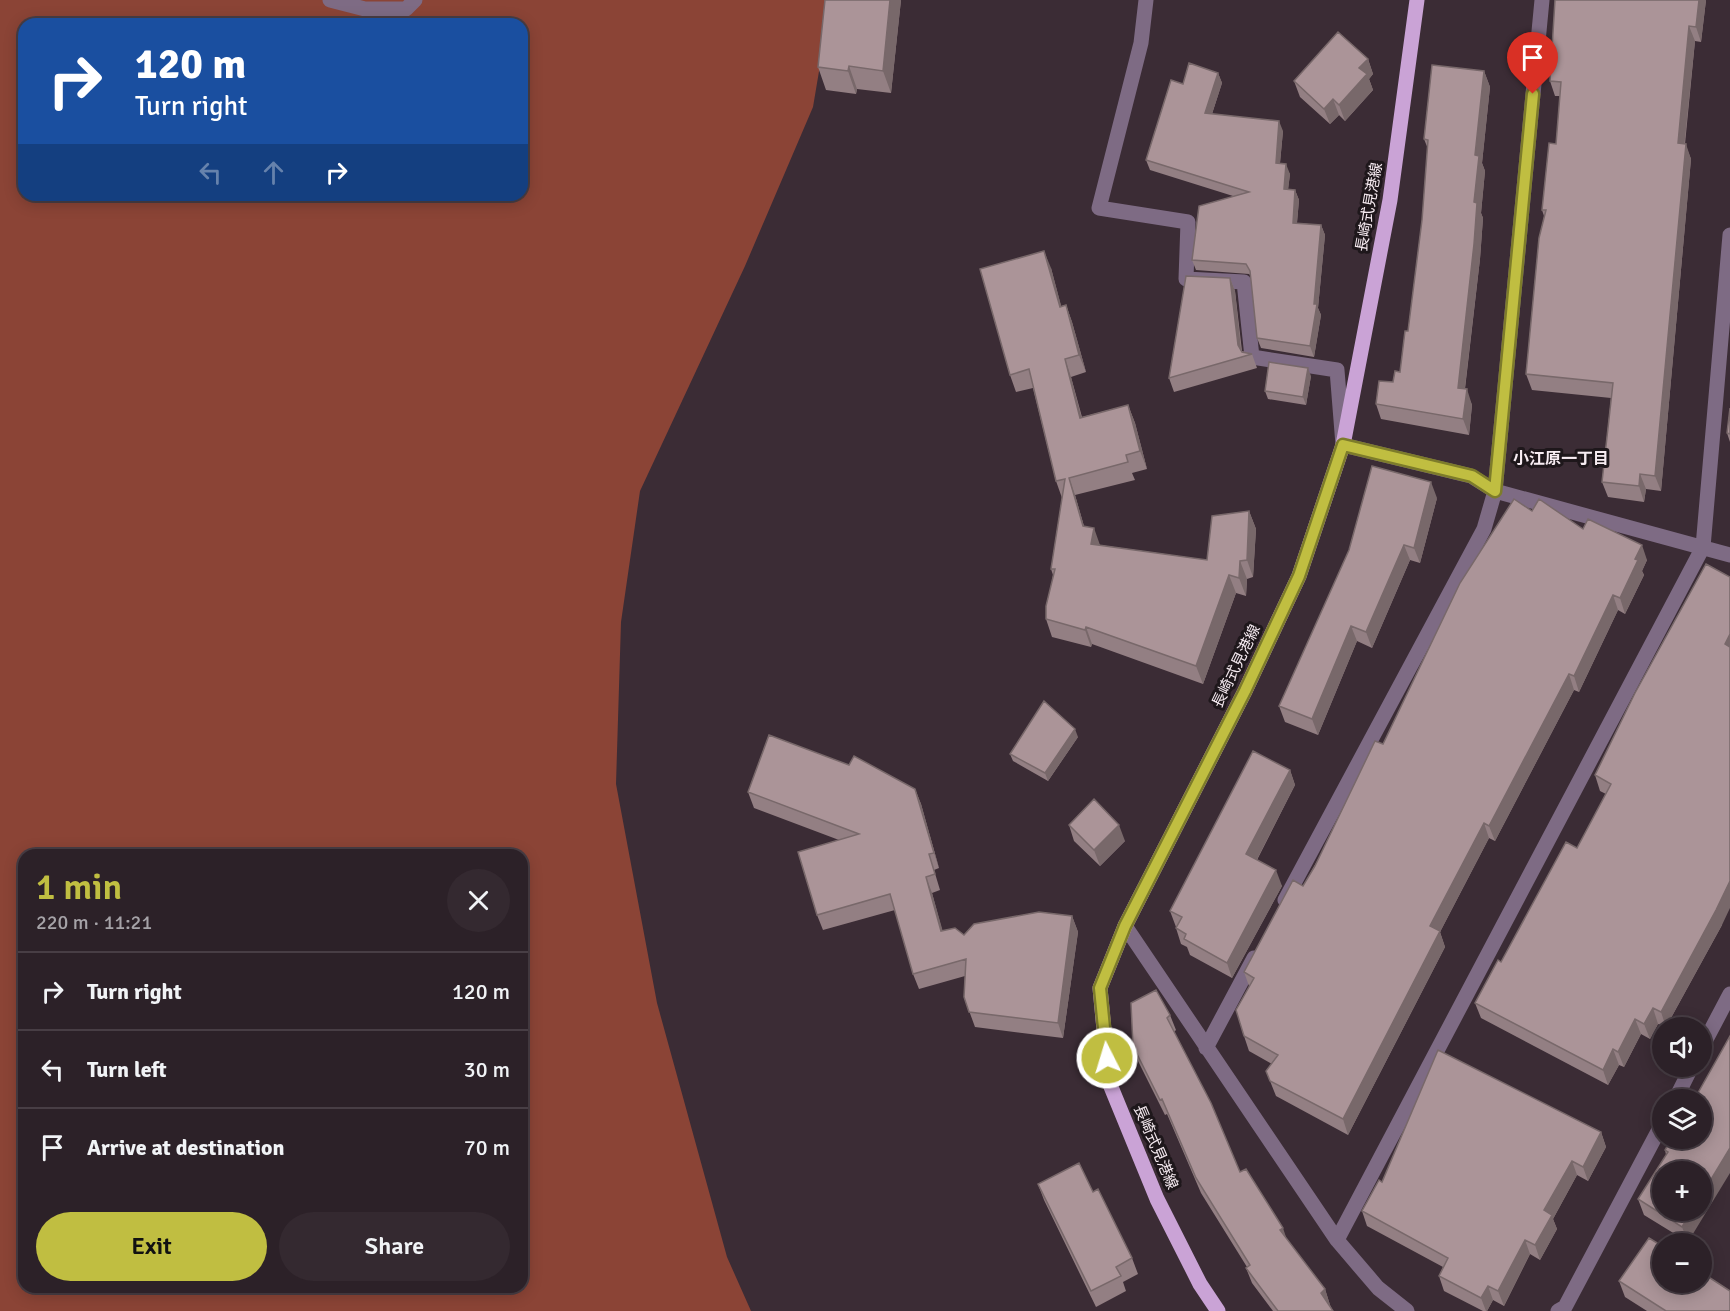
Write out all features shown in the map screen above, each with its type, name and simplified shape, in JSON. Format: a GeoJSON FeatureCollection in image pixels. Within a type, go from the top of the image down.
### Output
{"type":"FeatureCollection","features":[{"type":"Feature","properties":{"kind":"main road","name":"長崎式見港線"},"geometry":{"type":"LineString","coordinates":[[1218,1311],[1200,1284],[1157,1199],[1109,1082],[1100,988],[1125,926],[1245,691],[1299,576],[1343,445],[1390,200],[1417,0]]}},
{"type":"Feature","properties":{"kind":"street"},"geometry":{"type":"LineString","coordinates":[[330,0],[365,9],[406,9],[415,0]]}},
{"type":"Feature","properties":{"kind":"street"},"geometry":{"type":"LineString","coordinates":[[1146,0],[1141,43],[1099,208],[1188,222],[1186,279],[1244,282],[1252,357],[1337,370],[1343,445],[1472,476],[1495,491],[1730,555]]}},
{"type":"Feature","properties":{"kind":"street"},"geometry":{"type":"LineString","coordinates":[[1278,914],[1484,529],[1495,491],[1542,0]]}},
{"type":"Feature","properties":{"kind":"street"},"geometry":{"type":"LineString","coordinates":[[1337,1240],[1703,547],[1730,236]]}},
{"type":"Feature","properties":{"kind":"street"},"geometry":{"type":"LineString","coordinates":[[1125,926],[1337,1240],[1378,1288],[1407,1311]]}},
{"type":"Feature","properties":{"kind":"street"},"geometry":{"type":"LineString","coordinates":[[1206,1048],[1261,945]]}},
{"type":"Feature","properties":{"kind":"street"},"geometry":{"type":"LineString","coordinates":[[1712,1028],[1730,994]]}},
{"type":"Feature","properties":{"kind":"street"},"geometry":{"type":"LineString","coordinates":[[1558,1311],[1565,1307],[1652,1143]]}},
{"type":"Feature","properties":{"kind":"shaded area"},"geometry":{"type":"Polygon","coordinates":[[[0,0],[831,0],[813,107],[745,266],[640,491],[621,622],[616,784],[657,1003],[727,1257],[751,1311],[0,1311],[0,0]]]}},
{"type":"Feature","properties":{"kind":"building"},"geometry":{"type":"Polygon","coordinates":[[[825,0],[890,0],[883,71],[849,66],[848,71],[818,67],[825,0]]]}},
{"type":"Feature","properties":{"kind":"building"},"geometry":{"type":"Polygon","coordinates":[[[1555,0],[1699,0],[1696,27],[1689,26],[1678,143],[1686,144],[1655,476],[1640,474],[1639,486],[1602,482],[1613,383],[1526,374],[1539,238],[1546,210],[1542,210],[1549,143],[1556,144],[1561,82],[1550,81],[1555,0]]]}},
{"type":"Feature","properties":{"kind":"building"},"geometry":{"type":"Polygon","coordinates":[[[1338,32],[1368,59],[1359,68],[1367,74],[1339,105],[1333,99],[1324,109],[1294,81],[1338,32]]]}},
{"type":"Feature","properties":{"kind":"building"},"geometry":{"type":"Polygon","coordinates":[[[1189,63],[1218,73],[1205,113],[1279,121],[1276,163],[1286,164],[1284,189],[1295,190],[1293,223],[1321,225],[1314,304],[1317,304],[1310,346],[1257,338],[1250,271],[1246,264],[1192,260],[1199,206],[1249,192],[1146,160],[1171,80],[1183,84],[1189,63]]]}},
{"type":"Feature","properties":{"kind":"building"},"geometry":{"type":"Polygon","coordinates":[[[1432,65],[1484,71],[1475,155],[1479,156],[1474,202],[1477,203],[1474,244],[1458,388],[1467,389],[1463,419],[1376,404],[1379,381],[1393,382],[1395,371],[1400,372],[1405,331],[1408,331],[1422,220],[1428,140],[1424,139],[1432,65]]]}},
{"type":"Feature","properties":{"kind":"building"},"geometry":{"type":"Polygon","coordinates":[[[1044,251],[1060,307],[1066,305],[1079,355],[1065,359],[1080,418],[1128,405],[1140,451],[1126,455],[1128,462],[1069,478],[1083,526],[1094,528],[1091,544],[1207,560],[1212,516],[1249,511],[1247,560],[1240,561],[1239,578],[1229,575],[1196,666],[1086,627],[1085,630],[1046,619],[1046,606],[1055,569],[1051,569],[1065,479],[1056,481],[1029,369],[1010,375],[980,269],[1044,251]]]}},
{"type":"Feature","properties":{"kind":"building"},"geometry":{"type":"Polygon","coordinates":[[[1186,276],[1230,278],[1238,345],[1242,352],[1252,354],[1169,378],[1186,276]]]}},
{"type":"Feature","properties":{"kind":"building"},"geometry":{"type":"Polygon","coordinates":[[[1269,362],[1308,368],[1303,397],[1265,391],[1269,362]]]}},
{"type":"Feature","properties":{"kind":"building"},"geometry":{"type":"Polygon","coordinates":[[[1730,408],[1730,434],[1727,433],[1730,408]]]}},
{"type":"Feature","properties":{"kind":"building"},"geometry":{"type":"Polygon","coordinates":[[[1372,466],[1431,482],[1414,548],[1404,545],[1366,632],[1351,626],[1312,719],[1279,706],[1349,550],[1372,466]]]}},
{"type":"Feature","properties":{"kind":"building"},"geometry":{"type":"Polygon","coordinates":[[[1514,499],[1532,511],[1539,499],[1583,529],[1588,519],[1642,545],[1635,559],[1638,560],[1620,598],[1613,595],[1574,676],[1569,674],[1489,826],[1484,823],[1430,926],[1440,931],[1343,1119],[1270,1081],[1266,1071],[1278,1055],[1244,1036],[1236,1010],[1254,978],[1244,972],[1293,880],[1303,886],[1315,866],[1375,741],[1383,744],[1460,583],[1514,499]]]}},
{"type":"Feature","properties":{"kind":"building"},"geometry":{"type":"Polygon","coordinates":[[[1706,564],[1730,577],[1730,634],[1725,644],[1730,647],[1730,881],[1661,1012],[1653,1008],[1644,1024],[1635,1019],[1618,1052],[1613,1049],[1603,1070],[1475,1003],[1498,960],[1501,962],[1566,842],[1577,848],[1611,784],[1595,775],[1635,693],[1706,564]]]}},
{"type":"Feature","properties":{"kind":"building"},"geometry":{"type":"Polygon","coordinates":[[[1044,701],[1075,729],[1045,773],[1010,754],[1044,701]]]}},
{"type":"Feature","properties":{"kind":"building"},"geometry":{"type":"Polygon","coordinates":[[[769,735],[849,765],[854,756],[915,789],[934,853],[929,854],[935,874],[926,877],[941,931],[955,928],[964,935],[974,924],[1039,912],[1072,916],[1058,1023],[969,1012],[964,997],[966,959],[913,974],[890,894],[817,915],[798,852],[859,834],[748,792],[769,735]]]}},
{"type":"Feature","properties":{"kind":"building"},"geometry":{"type":"Polygon","coordinates":[[[1253,751],[1290,770],[1246,854],[1276,870],[1227,963],[1184,939],[1186,934],[1176,928],[1182,917],[1170,911],[1253,751]]]}},
{"type":"Feature","properties":{"kind":"building"},"geometry":{"type":"Polygon","coordinates":[[[1094,799],[1119,825],[1094,850],[1069,825],[1094,799]]]}},
{"type":"Feature","properties":{"kind":"building"},"geometry":{"type":"Polygon","coordinates":[[[1156,990],[1170,1015],[1167,1018],[1211,1103],[1240,1172],[1246,1169],[1283,1228],[1280,1230],[1325,1289],[1321,1293],[1333,1311],[1278,1311],[1246,1268],[1250,1265],[1196,1178],[1162,1099],[1160,1100],[1133,1046],[1131,1003],[1156,990]]]}},
{"type":"Feature","properties":{"kind":"building"},"geometry":{"type":"Polygon","coordinates":[[[1730,1036],[1730,1148],[1712,1178],[1712,1161],[1662,1161],[1668,1152],[1666,1149],[1712,1149],[1712,1089],[1700,1089],[1707,1077],[1712,1077],[1712,1068],[1730,1036]]]}},
{"type":"Feature","properties":{"kind":"building"},"geometry":{"type":"Polygon","coordinates":[[[1438,1050],[1601,1132],[1583,1167],[1572,1161],[1544,1210],[1552,1215],[1535,1245],[1525,1240],[1498,1291],[1488,1286],[1481,1298],[1439,1276],[1448,1258],[1362,1211],[1379,1180],[1382,1182],[1438,1050]]]}},
{"type":"Feature","properties":{"kind":"building"},"geometry":{"type":"Polygon","coordinates":[[[1079,1163],[1093,1192],[1098,1189],[1132,1258],[1116,1267],[1121,1276],[1091,1291],[1038,1184],[1079,1163]]]}},
{"type":"Feature","properties":{"kind":"building"},"geometry":{"type":"Polygon","coordinates":[[[1652,1177],[1652,1208],[1638,1199],[1652,1177]]]}},
{"type":"Feature","properties":{"kind":"building"},"geometry":{"type":"Polygon","coordinates":[[[1673,1221],[1686,1221],[1682,1227],[1673,1221]]]}},
{"type":"Feature","properties":{"kind":"building"},"geometry":{"type":"Polygon","coordinates":[[[1649,1238],[1652,1240],[1652,1293],[1712,1293],[1712,1279],[1730,1291],[1730,1311],[1666,1311],[1619,1281],[1649,1238]]]}},
{"type":"Feature","properties":{"kind":"district","name":"小江原一丁目"},"geometry":{"type":"Point","coordinates":[1561,458]}},
{"type":"Feature","properties":{"kind":"route"},"geometry":{"type":"LineString","coordinates":[[1107,1058],[1100,988],[1125,926],[1245,691],[1299,576],[1343,445],[1472,476],[1495,491],[1533,94]]}}]}
